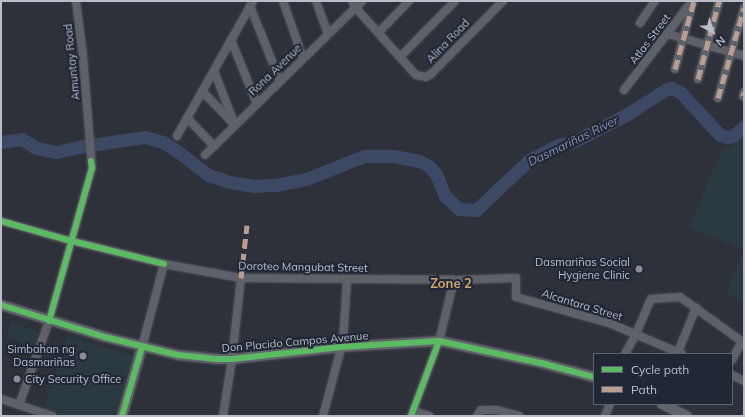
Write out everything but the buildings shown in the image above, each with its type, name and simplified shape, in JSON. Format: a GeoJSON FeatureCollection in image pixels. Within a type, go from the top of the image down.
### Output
{"type":"FeatureCollection","features":[{"type":"Feature","properties":{"kind":"main road","name":"Don Placido Campos Avenue"},"geometry":{"type":"LineString","coordinates":[[1,305],[49,321],[142,347],[178,355],[232,359],[341,348],[439,341],[541,363],[593,377]]}},
{"type":"Feature","properties":{"kind":"main road"},"geometry":{"type":"LineString","coordinates":[[122,416],[142,347]]}},
{"type":"Feature","properties":{"kind":"main road"},"geometry":{"type":"LineString","coordinates":[[664,405],[688,416]]}},
{"type":"Feature","properties":{"kind":"street","name":"Amuntay Road"},"geometry":{"type":"LineString","coordinates":[[19,405],[49,321],[92,168],[81,32],[76,1]]}},
{"type":"Feature","properties":{"kind":"street"},"geometry":{"type":"LineString","coordinates":[[283,1],[303,58]]}},
{"type":"Feature","properties":{"kind":"street"},"geometry":{"type":"LineString","coordinates":[[316,1],[328,34]]}},
{"type":"Feature","properties":{"kind":"street","name":"Rona Avenue"},"geometry":{"type":"LineString","coordinates":[[205,155],[328,34],[354,4],[362,1]]}},
{"type":"Feature","properties":{"kind":"street"},"geometry":{"type":"LineString","coordinates":[[378,33],[410,1]]}},
{"type":"Feature","properties":{"kind":"street"},"geometry":{"type":"LineString","coordinates":[[354,4],[400,57],[454,1]]}},
{"type":"Feature","properties":{"kind":"street","name":"Alina Road"},"geometry":{"type":"LineString","coordinates":[[400,57],[416,74],[426,77],[431,74],[503,1]]}},
{"type":"Feature","properties":{"kind":"street"},"geometry":{"type":"LineString","coordinates":[[640,23],[655,1]]}},
{"type":"Feature","properties":{"kind":"street"},"geometry":{"type":"LineString","coordinates":[[675,69],[693,1]]}},
{"type":"Feature","properties":{"kind":"street","name":"Atlas Street"},"geometry":{"type":"LineString","coordinates":[[624,90],[693,1]]}},
{"type":"Feature","properties":{"kind":"street"},"geometry":{"type":"LineString","coordinates":[[698,79],[719,1]]}},
{"type":"Feature","properties":{"kind":"street"},"geometry":{"type":"LineString","coordinates":[[177,136],[251,4]]}},
{"type":"Feature","properties":{"kind":"street"},"geometry":{"type":"LineString","coordinates":[[251,4],[280,81]]}},
{"type":"Feature","properties":{"kind":"street"},"geometry":{"type":"LineString","coordinates":[[718,98],[744,8]]}},
{"type":"Feature","properties":{"kind":"street"},"geometry":{"type":"LineString","coordinates":[[668,34],[744,56]]}},
{"type":"Feature","properties":{"kind":"street"},"geometry":{"type":"LineString","coordinates":[[231,40],[256,104]]}},
{"type":"Feature","properties":{"kind":"street"},"geometry":{"type":"LineString","coordinates":[[214,71],[235,125]]}},
{"type":"Feature","properties":{"kind":"street"},"geometry":{"type":"LineString","coordinates":[[202,91],[235,125]]}},
{"type":"Feature","properties":{"kind":"street"},"geometry":{"type":"LineString","coordinates":[[187,118],[214,146]]}},
{"type":"Feature","properties":{"kind":"street","name":"Doroteo Mangubat Street"},"geometry":{"type":"LineString","coordinates":[[1,221],[72,241],[164,264],[241,278],[348,280],[454,280],[516,278]]}},
{"type":"Feature","properties":{"kind":"street"},"geometry":{"type":"LineString","coordinates":[[142,347],[164,264]]}},
{"type":"Feature","properties":{"kind":"street"},"geometry":{"type":"LineString","coordinates":[[223,416],[232,359],[241,278]]}},
{"type":"Feature","properties":{"kind":"street","name":"Alcantara Street"},"geometry":{"type":"LineString","coordinates":[[516,278],[516,297],[609,323],[636,334]]}},
{"type":"Feature","properties":{"kind":"street"},"geometry":{"type":"LineString","coordinates":[[323,416],[341,348],[348,280]]}},
{"type":"Feature","properties":{"kind":"street"},"geometry":{"type":"LineString","coordinates":[[429,416],[412,413],[439,341],[454,280]]}},
{"type":"Feature","properties":{"kind":"street"},"geometry":{"type":"LineString","coordinates":[[625,353],[636,334],[651,299],[680,297],[743,342],[733,358]]}},
{"type":"Feature","properties":{"kind":"street"},"geometry":{"type":"LineString","coordinates":[[636,334],[680,353],[696,308]]}},
{"type":"Feature","properties":{"kind":"street"},"geometry":{"type":"LineString","coordinates":[[733,376],[744,381]]}},
{"type":"Feature","properties":{"kind":"street"},"geometry":{"type":"LineString","coordinates":[[1,399],[52,416]]}},
{"type":"Feature","properties":{"kind":"street"},"geometry":{"type":"LineString","coordinates":[[605,416],[610,405]]}},
{"type":"Feature","properties":{"kind":"street"},"geometry":{"type":"LineString","coordinates":[[477,416],[481,410],[491,410],[519,416]]}},
{"type":"Feature","properties":{"kind":"shaded area"},"geometry":{"type":"Polygon","coordinates":[[[744,138],[744,250],[689,227],[722,150],[744,138]]]}},
{"type":"Feature","properties":{"kind":"shaded area"},"geometry":{"type":"Polygon","coordinates":[[[744,251],[744,303],[726,292],[744,251]]]}},
{"type":"Feature","properties":{"kind":"shaded area"},"geometry":{"type":"Polygon","coordinates":[[[11,323],[39,332],[34,346],[6,337],[11,323]]]}},
{"type":"Feature","properties":{"kind":"shaded area"},"geometry":{"type":"Polygon","coordinates":[[[68,336],[133,356],[115,416],[62,416],[44,410],[68,336]]]}},
{"type":"Feature","properties":{"kind":"waterway","name":"Dasmariñas River"},"geometry":{"type":"LineString","coordinates":[[97,144],[145,137],[163,142],[208,175],[229,182],[253,186],[275,185],[306,179],[364,156],[394,156],[419,161],[429,166],[436,174],[445,196],[459,209],[476,210],[529,160],[558,145],[575,141],[626,115],[665,90],[672,88],[680,92],[720,135],[727,137],[733,136],[744,126]]}},
{"type":"Feature","properties":{"kind":"waterway","name":"Dasmariñas River"},"geometry":{"type":"LineString","coordinates":[[1,142],[22,139],[36,148],[57,152],[83,146]]}},
{"type":"Feature","properties":{"kind":"marked path"},"geometry":{"type":"LineString","coordinates":[[675,69],[694,1]]}},
{"type":"Feature","properties":{"kind":"marked path"},"geometry":{"type":"LineString","coordinates":[[698,79],[719,1]]}},
{"type":"Feature","properties":{"kind":"marked path"},"geometry":{"type":"LineString","coordinates":[[718,98],[744,8]]}},
{"type":"Feature","properties":{"kind":"marked path"},"geometry":{"type":"LineString","coordinates":[[743,96],[744,92]]}},
{"type":"Feature","properties":{"kind":"marked path"},"geometry":{"type":"LineString","coordinates":[[241,278],[247,225]]}},
{"type":"Feature","properties":{"kind":"cycle path"},"geometry":{"type":"LineString","coordinates":[[49,321],[92,168],[91,161]]}},
{"type":"Feature","properties":{"kind":"cycle path"},"geometry":{"type":"LineString","coordinates":[[1,221],[64,239],[164,264]]}},
{"type":"Feature","properties":{"kind":"cycle path"},"geometry":{"type":"LineString","coordinates":[[1,305],[105,337],[178,355],[232,359],[341,347],[439,341],[541,363],[593,377]]}},
{"type":"Feature","properties":{"kind":"cycle path"},"geometry":{"type":"LineString","coordinates":[[411,416],[439,341]]}},
{"type":"Feature","properties":{"kind":"cycle path"},"geometry":{"type":"LineString","coordinates":[[122,416],[142,347]]}},
{"type":"Feature","properties":{"kind":"place","name":"Dasmariñas Social Hygiene Clinic"},"geometry":{"type":"Point","coordinates":[639,269]}},
{"type":"Feature","properties":{"kind":"place","name":"Simbahan ng Dasmariñas"},"geometry":{"type":"Point","coordinates":[83,356]}},
{"type":"Feature","properties":{"kind":"place","name":"City Security Office"},"geometry":{"type":"Point","coordinates":[17,379]}},
{"type":"Feature","properties":{"kind":"district","name":"Zone 2"},"geometry":{"type":"Point","coordinates":[451,283]}}]}
